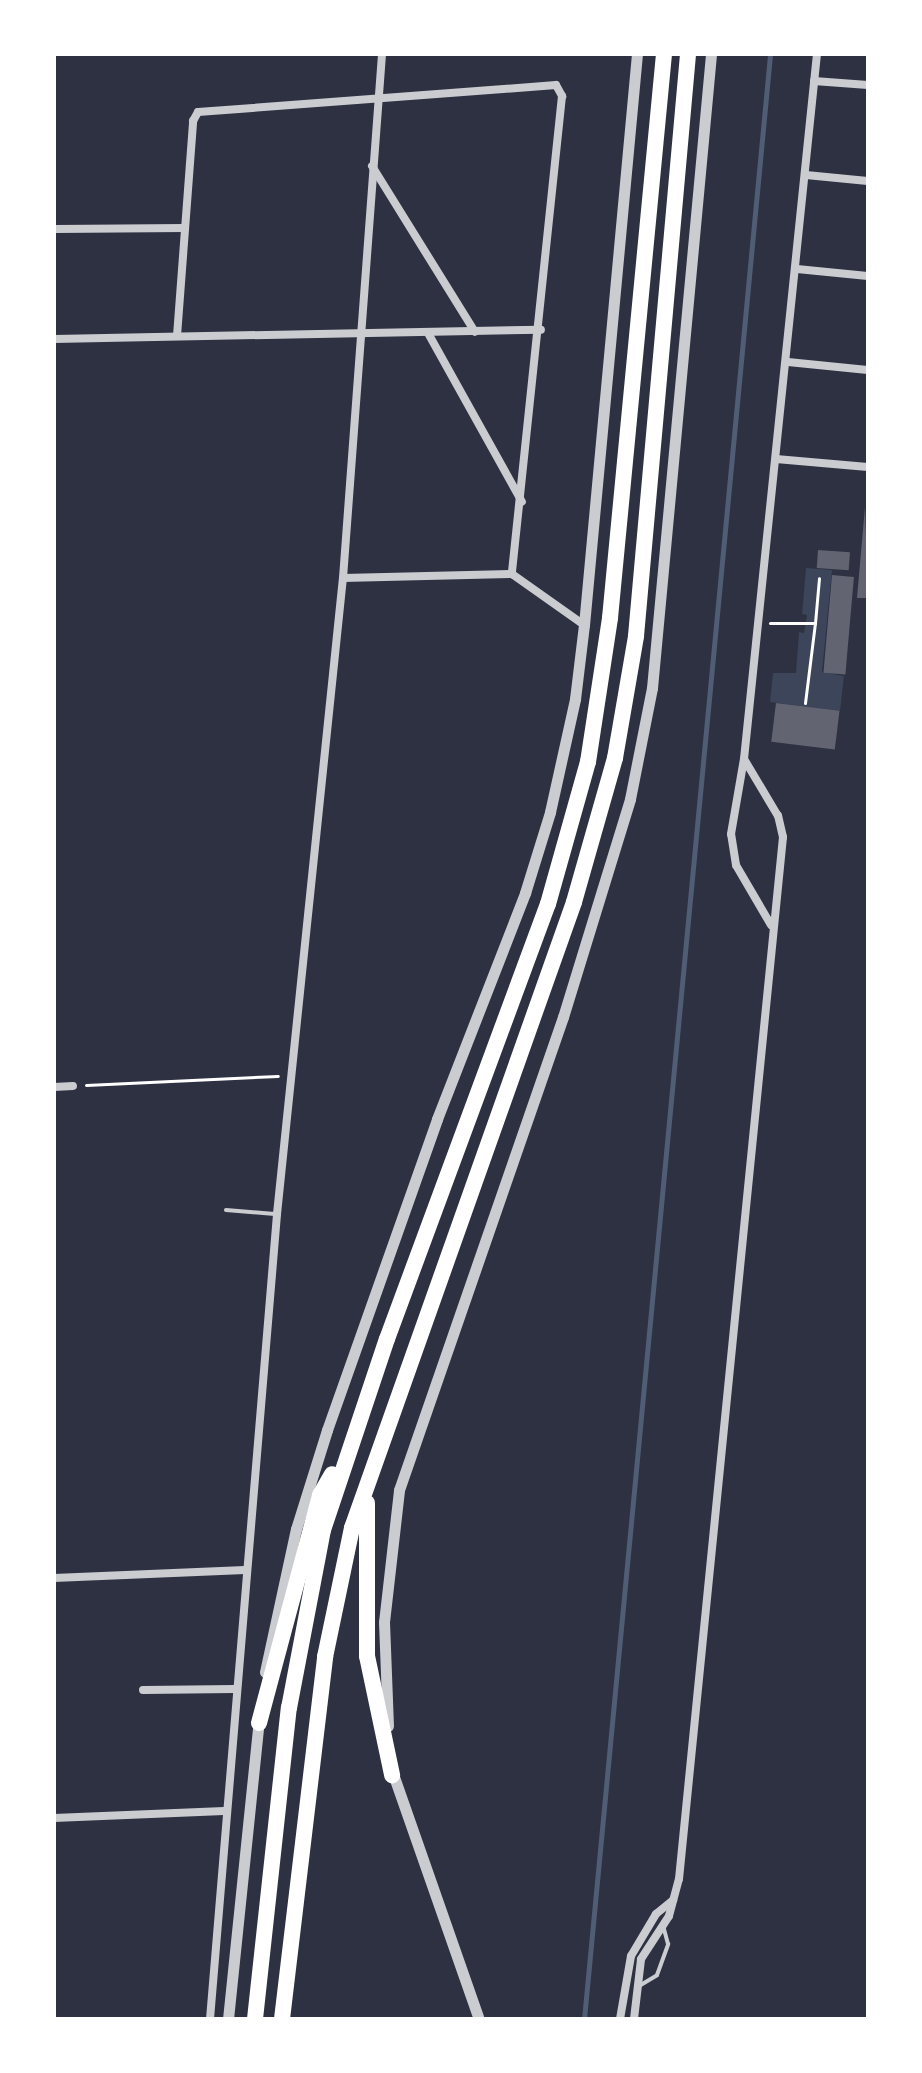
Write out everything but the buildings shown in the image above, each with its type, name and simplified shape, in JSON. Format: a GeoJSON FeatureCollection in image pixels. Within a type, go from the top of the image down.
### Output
{"type":"FeatureCollection","features":[{"type":"Feature","properties":{"kind":"highway"},"geometry":{"type":"LineString","coordinates":[[255,2019],[298,1649],[323,1530],[350,1445],[548,904],[588,762],[610,618],[664,54]]}},
{"type":"Feature","properties":{"kind":"highway"},"geometry":{"type":"LineString","coordinates":[[282,2019],[334,1596],[367,1487],[578,891],[615,758],[636,636],[688,54]]}},
{"type":"Feature","properties":{"kind":"highway"},"geometry":{"type":"LineString","coordinates":[[259,1723],[320,1495],[350,1445]]}},
{"type":"Feature","properties":{"kind":"highway"},"geometry":{"type":"LineString","coordinates":[[367,1487],[367,1656],[392,1775]]}},
{"type":"Feature","properties":{"kind":"street"},"geometry":{"type":"LineString","coordinates":[[210,2019],[224,1811],[277,1214],[343,578],[358,335],[382,54]]}},
{"type":"Feature","properties":{"kind":"street"},"geometry":{"type":"LineString","coordinates":[[228,2019],[259,1723],[280,1593],[327,1430],[437,1119],[525,893],[550,812],[575,699],[637,54]]}},
{"type":"Feature","properties":{"kind":"street"},"geometry":{"type":"LineString","coordinates":[[479,2019],[392,1775],[384,1622],[399,1490],[563,1017],[630,799],[652,688],[711,54]]}},
{"type":"Feature","properties":{"kind":"street"},"geometry":{"type":"LineString","coordinates":[[771,926],[732,849],[788,362],[817,54]]}},
{"type":"Feature","properties":{"kind":"street"},"geometry":{"type":"LineString","coordinates":[[814,81],[868,85]]}},
{"type":"Feature","properties":{"kind":"street"},"geometry":{"type":"LineString","coordinates":[[177,336],[193,121],[198,112],[378,100],[550,83],[560,89],[541,330],[512,574]]}},
{"type":"Feature","properties":{"kind":"street"},"geometry":{"type":"LineString","coordinates":[[372,166],[475,332]]}},
{"type":"Feature","properties":{"kind":"street"},"geometry":{"type":"LineString","coordinates":[[806,175],[868,181]]}},
{"type":"Feature","properties":{"kind":"street"},"geometry":{"type":"LineString","coordinates":[[54,229],[185,228]]}},
{"type":"Feature","properties":{"kind":"street"},"geometry":{"type":"LineString","coordinates":[[797,269],[868,276]]}},
{"type":"Feature","properties":{"kind":"street"},"geometry":{"type":"LineString","coordinates":[[54,339],[541,330]]}},
{"type":"Feature","properties":{"kind":"street"},"geometry":{"type":"LineString","coordinates":[[428,333],[522,503]]}},
{"type":"Feature","properties":{"kind":"street"},"geometry":{"type":"LineString","coordinates":[[788,362],[868,370]]}},
{"type":"Feature","properties":{"kind":"street"},"geometry":{"type":"LineString","coordinates":[[776,459],[868,467]]}},
{"type":"Feature","properties":{"kind":"street"},"geometry":{"type":"LineString","coordinates":[[343,578],[512,574],[584,625]]}},
{"type":"Feature","properties":{"kind":"street"},"geometry":{"type":"LineString","coordinates":[[634,2019],[636,1987],[646,1944],[674,1900],[782,827],[744,759]]}},
{"type":"Feature","properties":{"kind":"street"},"geometry":{"type":"LineString","coordinates":[[54,1087],[73,1086]]}},
{"type":"Feature","properties":{"kind":"street"},"geometry":{"type":"LineString","coordinates":[[54,1578],[245,1570]]}},
{"type":"Feature","properties":{"kind":"street"},"geometry":{"type":"LineString","coordinates":[[143,1690],[235,1689]]}},
{"type":"Feature","properties":{"kind":"street"},"geometry":{"type":"LineString","coordinates":[[54,1818],[224,1811]]}},
{"type":"Feature","properties":{"kind":"street"},"geometry":{"type":"LineString","coordinates":[[620,2019],[631,1956],[656,1914],[674,1900]]}},
{"type":"Feature","properties":{"kind":"lane"},"geometry":{"type":"LineString","coordinates":[[226,1210],[277,1214]]}},
{"type":"Feature","properties":{"kind":"lane"},"geometry":{"type":"LineString","coordinates":[[636,1987],[657,1975],[668,1944],[662,1923]]}},
{"type":"Feature","properties":{"kind":"path"},"geometry":{"type":"LineString","coordinates":[[805,703],[819,578]]}},
{"type":"Feature","properties":{"kind":"path"},"geometry":{"type":"LineString","coordinates":[[758,623],[815,623]]}},
{"type":"Feature","properties":{"kind":"path"},"geometry":{"type":"LineString","coordinates":[[73,1086],[290,1076]]}},
{"type":"Feature","properties":{"kind":"shaded area"},"geometry":{"type":"Polygon","coordinates":[[[806,568],[832,570],[822,672],[844,676],[840,711],[770,702],[773,673],[796,673],[799,632],[804,633],[807,615],[802,614],[806,568]]]}},
{"type":"Feature","properties":{"kind":"waterway"},"geometry":{"type":"LineString","coordinates":[[584,2019],[770,54]]}}]}
